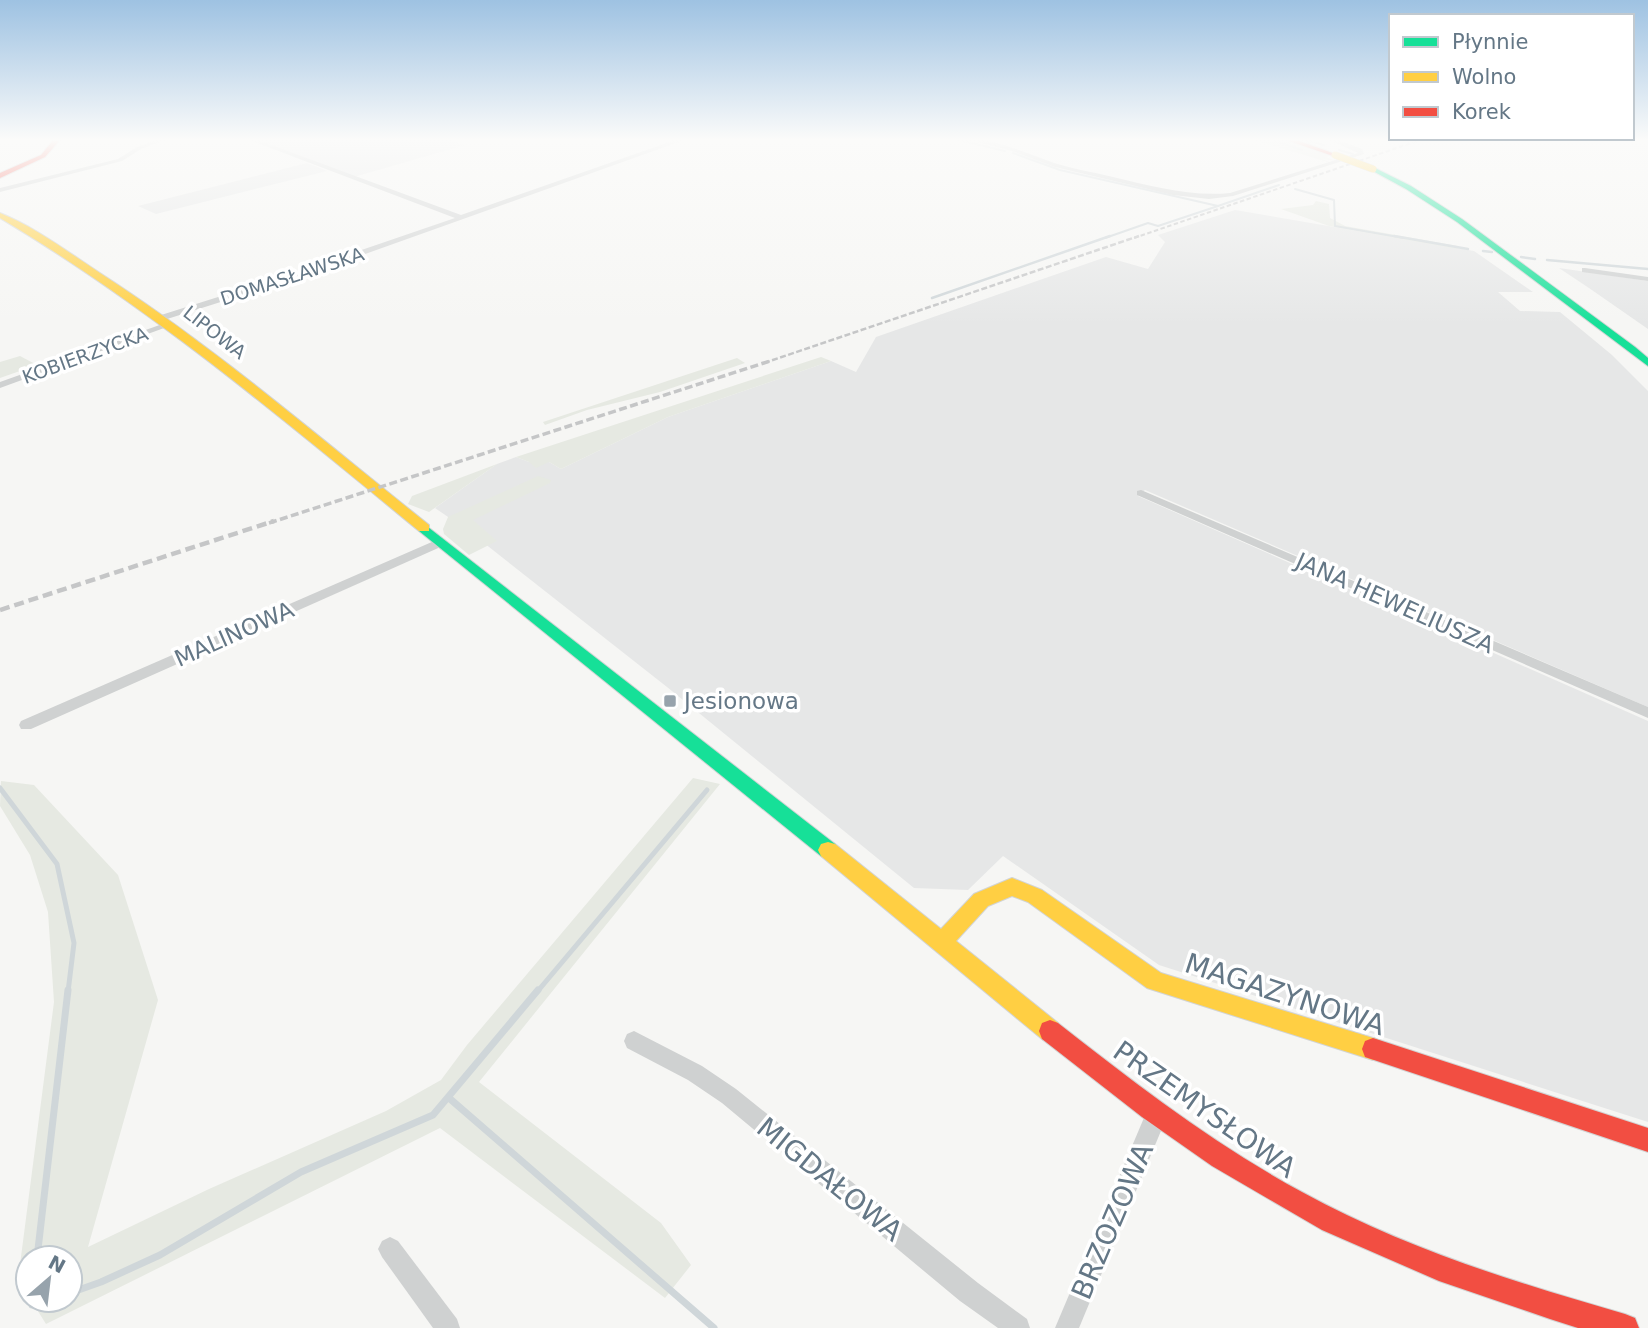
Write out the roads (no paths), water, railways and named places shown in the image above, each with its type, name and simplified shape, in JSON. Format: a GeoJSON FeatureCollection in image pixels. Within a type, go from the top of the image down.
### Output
{"type":"FeatureCollection","features":[{"type":"Feature","properties":{"kind":"main road"},"geometry":{"type":"LineString","coordinates":[[1430,201],[1587,313],[1648,363]]}},
{"type":"Feature","properties":{"kind":"main road","name":"LIPOWA"},"geometry":{"type":"LineString","coordinates":[[0,215],[55,246],[166,321],[441,542]]}},
{"type":"Feature","properties":{"kind":"main road"},"geometry":{"type":"LineString","coordinates":[[441,542],[942,942]]}},
{"type":"Feature","properties":{"kind":"main road","name":"MAGAZYNOWA"},"geometry":{"type":"LineString","coordinates":[[942,942],[981,900],[1012,887],[1035,896],[1155,981],[1222,1000],[1648,1140]]}},
{"type":"Feature","properties":{"kind":"main road","name":"PRZEMYSŁOWA"},"geometry":{"type":"LineString","coordinates":[[942,942],[1157,1114],[1235,1168],[1294,1202],[1362,1237],[1464,1277],[1548,1306],[1625,1328]]}},
{"type":"Feature","properties":{"kind":"street"},"geometry":{"type":"LineString","coordinates":[[416,201],[462,218]]}},
{"type":"Feature","properties":{"kind":"street","name":"DOMASŁAWSKA"},"geometry":{"type":"LineString","coordinates":[[166,321],[510,201]]}},
{"type":"Feature","properties":{"kind":"street"},"geometry":{"type":"LineString","coordinates":[[1585,270],[1648,279]]}},
{"type":"Feature","properties":{"kind":"street","name":"KOBIERZYCKA"},"geometry":{"type":"LineString","coordinates":[[0,385],[166,321]]}},
{"type":"Feature","properties":{"kind":"street","name":"JANA HEWELIUSZA"},"geometry":{"type":"LineString","coordinates":[[1141,493],[1648,713]]}},
{"type":"Feature","properties":{"kind":"street","name":"MALINOWA"},"geometry":{"type":"LineString","coordinates":[[26,725],[441,542]]}},
{"type":"Feature","properties":{"kind":"street","name":"MIGDAŁOWA"},"geometry":{"type":"LineString","coordinates":[[634,1041],[695,1073],[729,1096],[960,1285],[1018,1328]]}},
{"type":"Feature","properties":{"kind":"street","name":"BRZOZOWA"},"geometry":{"type":"LineString","coordinates":[[1067,1328],[1157,1114]]}},
{"type":"Feature","properties":{"kind":"street"},"geometry":{"type":"LineString","coordinates":[[390,1249],[448,1328]]}},
{"type":"Feature","properties":{"kind":"waterway"},"geometry":{"type":"LineString","coordinates":[[1196,201],[1218,206]]}},
{"type":"Feature","properties":{"kind":"waterway"},"geometry":{"type":"LineString","coordinates":[[1218,206],[1233,201]]}},
{"type":"Feature","properties":{"kind":"waterway"},"geometry":{"type":"LineString","coordinates":[[1334,201],[1335,226],[1404,238]]}},
{"type":"Feature","properties":{"kind":"waterway"},"geometry":{"type":"LineString","coordinates":[[1105,238],[1148,223],[1158,226],[1218,206]]}},
{"type":"Feature","properties":{"kind":"waterway"},"geometry":{"type":"LineString","coordinates":[[932,298],[1110,236]]}},
{"type":"Feature","properties":{"kind":"waterway"},"geometry":{"type":"LineString","coordinates":[[1394,236],[1468,249]]}},
{"type":"Feature","properties":{"kind":"waterway"},"geometry":{"type":"LineString","coordinates":[[1483,251],[1492,252]]}},
{"type":"Feature","properties":{"kind":"waterway"},"geometry":{"type":"LineString","coordinates":[[1521,257],[1535,259]]}},
{"type":"Feature","properties":{"kind":"waterway"},"geometry":{"type":"LineString","coordinates":[[1547,260],[1648,269]]}},
{"type":"Feature","properties":{"kind":"waterway"},"geometry":{"type":"LineString","coordinates":[[0,788],[57,864],[74,943],[68,992]]}},
{"type":"Feature","properties":{"kind":"waterway"},"geometry":{"type":"LineString","coordinates":[[537,992],[707,790]]}},
{"type":"Feature","properties":{"kind":"waterway"},"geometry":{"type":"LineString","coordinates":[[39,1244],[68,990]]}},
{"type":"Feature","properties":{"kind":"waterway"},"geometry":{"type":"LineString","coordinates":[[84,1288],[160,1255],[301,1172],[433,1115],[538,990]]}},
{"type":"Feature","properties":{"kind":"waterway"},"geometry":{"type":"LineString","coordinates":[[449,1098],[714,1328]]}},
{"type":"Feature","properties":{"kind":"railway"},"geometry":{"type":"LineString","coordinates":[[1134,238],[1242,201]]}},
{"type":"Feature","properties":{"kind":"railway"},"geometry":{"type":"LineString","coordinates":[[768,362],[1139,236]]}},
{"type":"Feature","properties":{"kind":"railway"},"geometry":{"type":"LineString","coordinates":[[269,523],[768,362]]}},
{"type":"Feature","properties":{"kind":"railway"},"geometry":{"type":"LineString","coordinates":[[764,363],[768,362]]}},
{"type":"Feature","properties":{"kind":"railway"},"geometry":{"type":"LineString","coordinates":[[0,610],[274,521]]}},
{"type":"Feature","properties":{"kind":"place","name":"Jesionowa"},"geometry":{"type":"Point","coordinates":[670,701]}}]}
